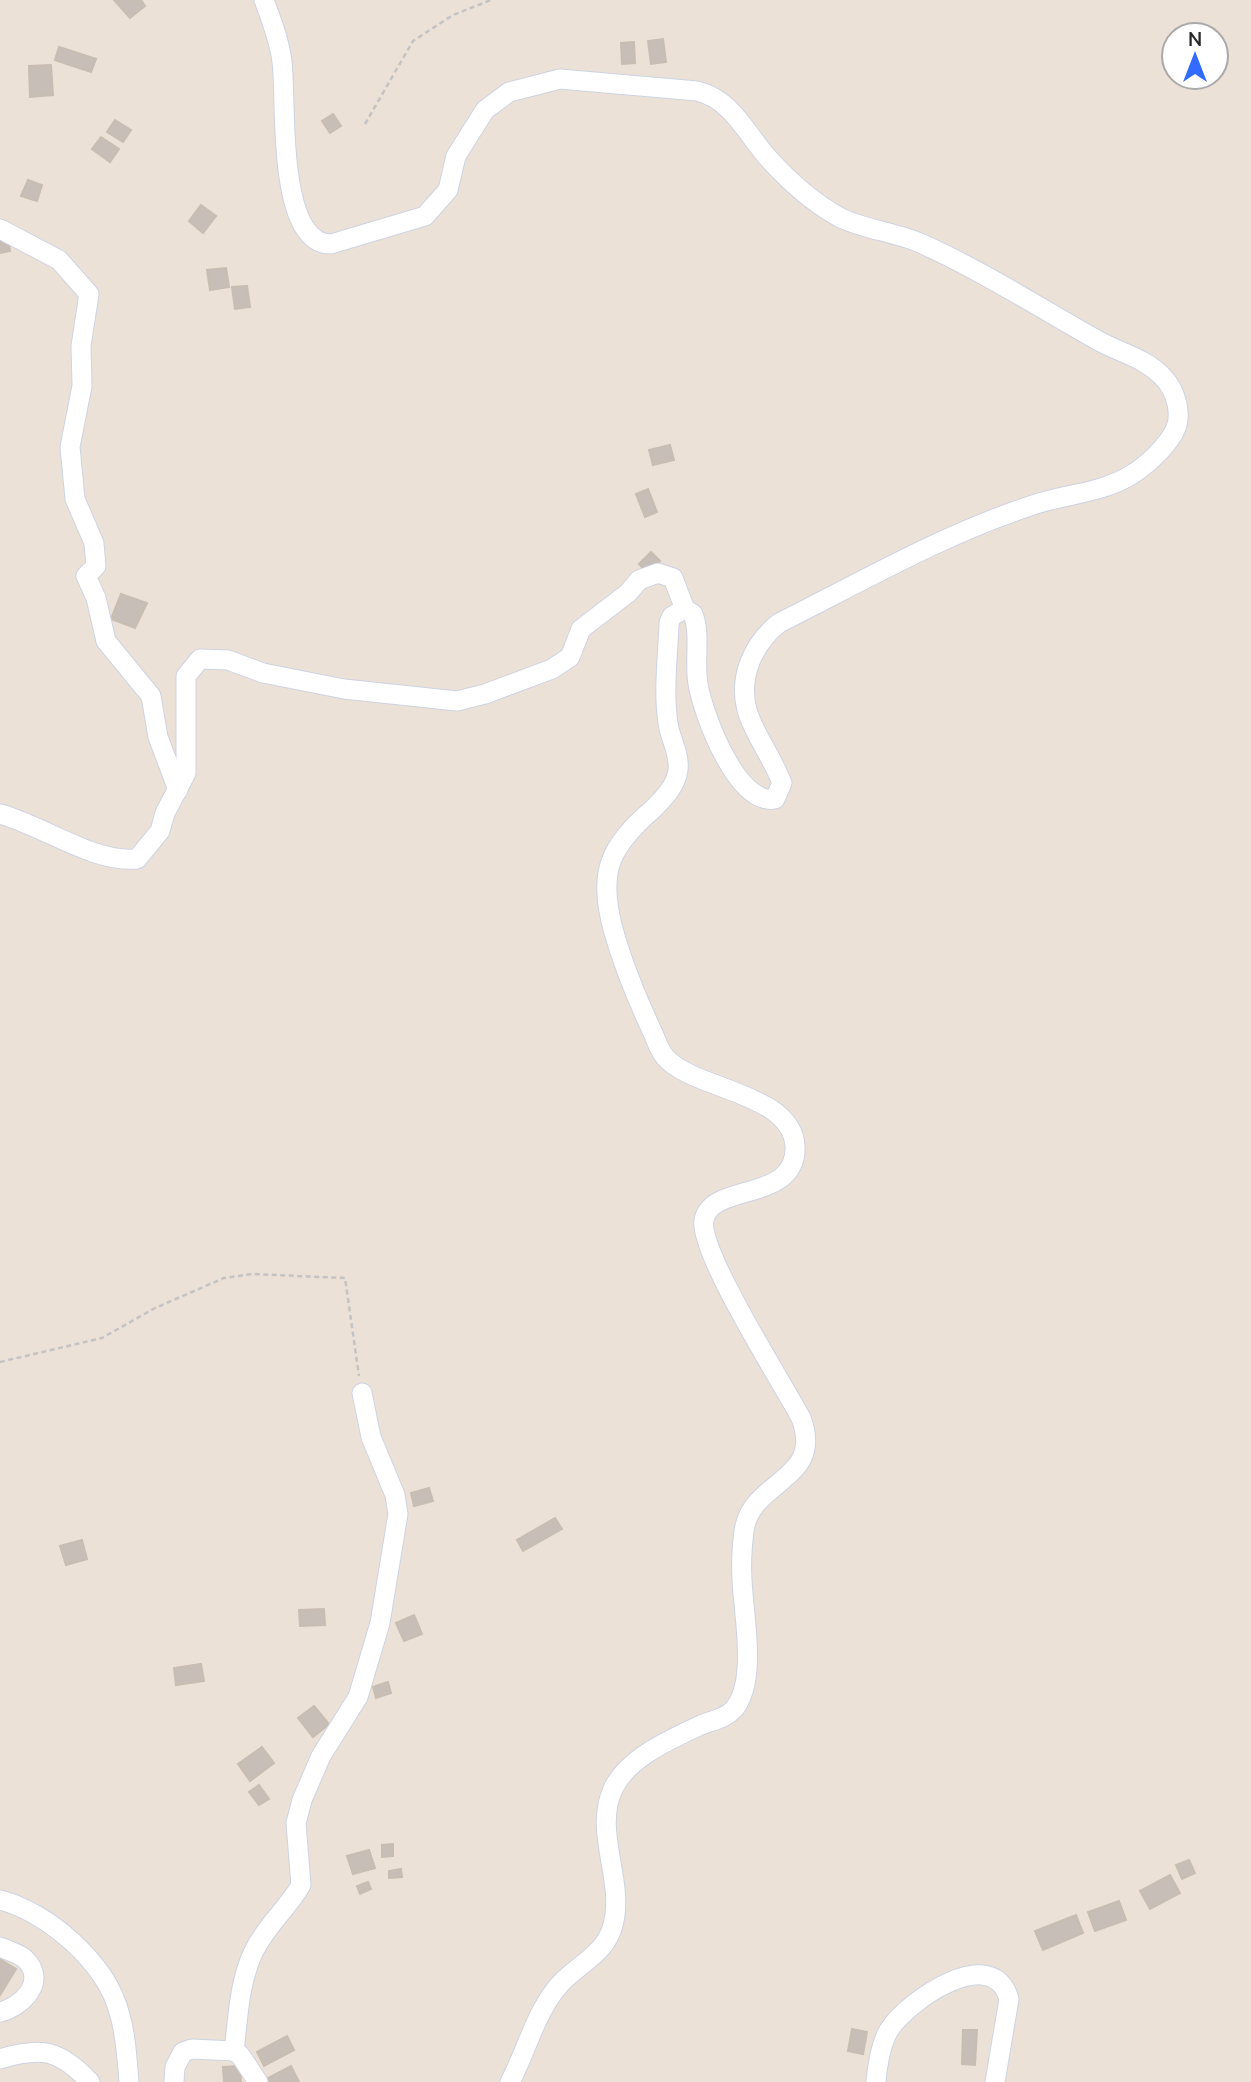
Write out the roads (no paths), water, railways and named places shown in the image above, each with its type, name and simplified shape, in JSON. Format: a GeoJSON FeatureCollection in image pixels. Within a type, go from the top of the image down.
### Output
{"type":"FeatureCollection","features":[{"type":"Feature","properties":{"kind":"street"},"geometry":{"type":"LineString","coordinates":[[0,814],[78,844],[97,855],[120,860],[137,859],[160,831],[165,813],[186,773],[186,676],[200,659],[228,660],[263,673],[344,689],[457,701],[533,678],[570,657],[581,629],[628,593],[639,580],[658,573],[673,578],[685,609],[695,620],[698,686],[710,726],[732,769],[750,793],[759,798],[775,799],[782,783],[747,710],[746,684],[750,659],[757,643],[766,633],[779,623],[912,555],[1031,505],[1104,488],[1132,475],[1174,433],[1178,406],[1173,391],[1163,377],[1142,359],[1101,342],[1034,302],[922,244],[888,230],[840,217],[806,192],[769,159],[726,106],[710,94],[697,91],[560,79],[509,92],[485,110],[456,156],[448,190],[425,216],[331,244],[318,244],[307,234],[292,198],[282,60],[264,0]]}},
{"type":"Feature","properties":{"kind":"street"},"geometry":{"type":"LineString","coordinates":[[0,229],[59,260],[89,294],[80,346],[82,386],[70,447],[75,499],[94,543],[96,566],[86,576],[96,598],[106,641],[151,696],[158,737],[178,790]]}},
{"type":"Feature","properties":{"kind":"street"},"geometry":{"type":"LineString","coordinates":[[510,2082],[544,2008],[561,1983],[603,1946],[613,1927],[616,1909],[607,1833],[608,1801],[615,1785],[626,1770],[656,1748],[726,1716],[736,1706],[742,1686],[749,1634],[742,1579],[744,1527],[764,1494],[797,1468],[807,1446],[807,1434],[801,1419],[722,1277],[704,1233],[704,1219],[709,1208],[763,1188],[780,1178],[793,1161],[795,1146],[791,1130],[751,1098],[701,1079],[664,1056],[629,980],[607,903],[609,862],[616,845],[630,828],[664,798],[678,769],[676,750],[668,726],[669,623],[672,616],[685,609]]}},
{"type":"Feature","properties":{"kind":"street"},"geometry":{"type":"LineString","coordinates":[[234,2051],[241,1993],[253,1952],[301,1885],[296,1823],[302,1800],[321,1756],[358,1697],[387,1589],[398,1514],[395,1495],[371,1437],[362,1393]]}},
{"type":"Feature","properties":{"kind":"street"},"geometry":{"type":"LineString","coordinates":[[0,1900],[33,1912],[70,1938],[107,1985],[119,2011],[129,2082]]}},
{"type":"Feature","properties":{"kind":"street"},"geometry":{"type":"LineString","coordinates":[[0,1947],[25,1959],[32,1971],[33,1982],[23,2001],[13,2009],[0,2012]]}},
{"type":"Feature","properties":{"kind":"street"},"geometry":{"type":"LineString","coordinates":[[876,2082],[888,2031],[902,2014],[951,1982],[965,1975],[981,1974],[995,1977],[1005,1987],[1009,1999],[995,2082]]}},
{"type":"Feature","properties":{"kind":"street"},"geometry":{"type":"LineString","coordinates":[[174,2082],[175,2067],[183,2052],[234,2051],[245,2061],[258,2082]]}},
{"type":"Feature","properties":{"kind":"street"},"geometry":{"type":"LineString","coordinates":[[0,2059],[20,2053],[50,2053],[75,2066],[90,2082]]}}]}
